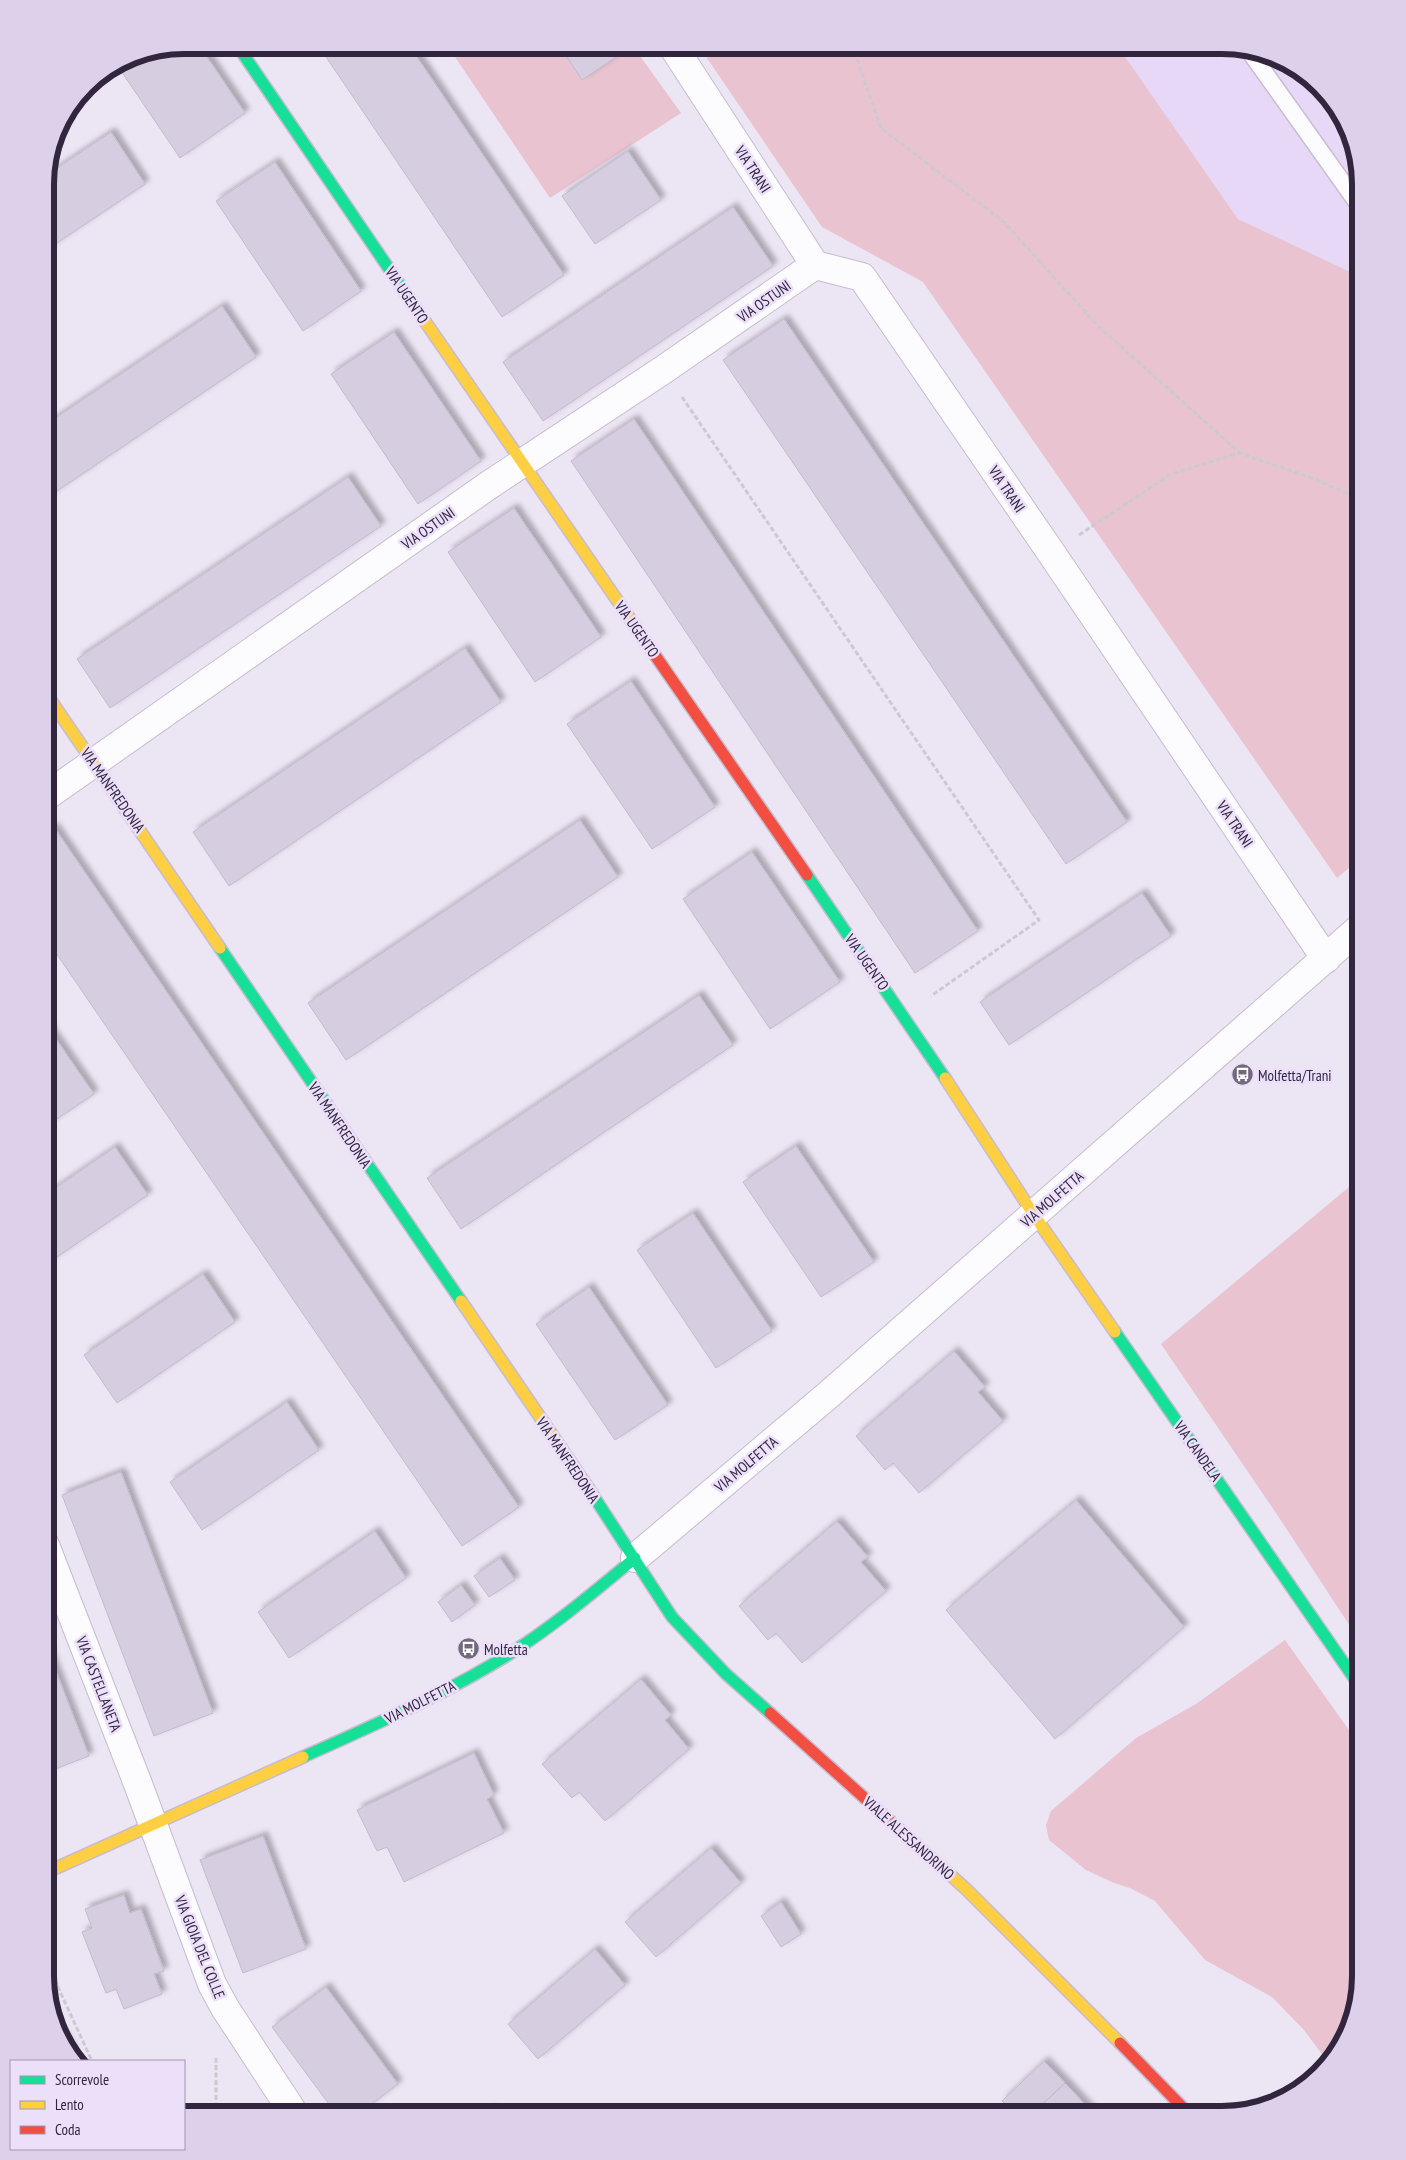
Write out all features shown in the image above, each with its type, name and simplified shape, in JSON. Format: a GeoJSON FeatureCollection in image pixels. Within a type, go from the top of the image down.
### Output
{"type":"FeatureCollection","features":[{"type":"Feature","properties":{"kind":"street","name":"VIA UGENTO"},"geometry":{"type":"LineString","coordinates":[[243,54],[522,463],[904,1016],[1034,1215]]}},
{"type":"Feature","properties":{"kind":"street","name":"VIA TRANI"},"geometry":{"type":"LineString","coordinates":[[678,54],[815,265],[862,278],[1052,554],[1326,959]]}},
{"type":"Feature","properties":{"kind":"street","name":"VIA OSTUNI"},"geometry":{"type":"LineString","coordinates":[[54,791],[522,463],[663,370],[815,265]]}},
{"type":"Feature","properties":{"kind":"street","name":"VIA MANFREDONIA"},"geometry":{"type":"LineString","coordinates":[[54,705],[635,1558]]}},
{"type":"Feature","properties":{"kind":"street","name":"VIA MOLFETTA"},"geometry":{"type":"LineString","coordinates":[[54,1869],[374,1725],[493,1664],[554,1622],[635,1558],[827,1396],[1352,935]]}},
{"type":"Feature","properties":{"kind":"street","name":"VIA CANDELA"},"geometry":{"type":"LineString","coordinates":[[1034,1215],[1352,1675]]}},
{"type":"Feature","properties":{"kind":"street","name":"VIALE ALESSANDRINO"},"geometry":{"type":"LineString","coordinates":[[635,1558],[672,1617],[704,1654],[966,1889],[1081,2002],[1181,2106]]}},
{"type":"Feature","properties":{"kind":"street","name":"VIA CASTELLANETA"},"geometry":{"type":"LineString","coordinates":[[54,1568],[153,1823]]}},
{"type":"Feature","properties":{"kind":"street","name":"VIA GIOIA DEL COLLE"},"geometry":{"type":"LineString","coordinates":[[153,1823],[212,1984],[289,2106]]}},
{"type":"Feature","properties":{"kind":"lane"},"geometry":{"type":"LineString","coordinates":[[1254,58],[1352,195]]}},
{"type":"Feature","properties":{"kind":"path"},"geometry":{"type":"LineString","coordinates":[[855,54],[881,128],[1004,222],[1098,326],[1240,454],[1309,477],[1352,494]]}},
{"type":"Feature","properties":{"kind":"path"},"geometry":{"type":"LineString","coordinates":[[663,370],[1039,920],[904,1016]]}},
{"type":"Feature","properties":{"kind":"path"},"geometry":{"type":"LineString","coordinates":[[1052,554],[1171,474],[1240,454]]}},
{"type":"Feature","properties":{"kind":"path"},"geometry":{"type":"LineString","coordinates":[[54,1979],[92,2060]]}},
{"type":"Feature","properties":{"kind":"path"},"geometry":{"type":"LineString","coordinates":[[216,2050],[216,2106]]}},
{"type":"Feature","properties":{"kind":"shaded area"},"geometry":{"type":"Polygon","coordinates":[[[453,54],[638,54],[681,113],[550,198],[453,54]]]}},
{"type":"Feature","properties":{"kind":"shaded area"},"geometry":{"type":"Polygon","coordinates":[[[704,54],[1123,54],[1238,219],[1352,273],[1352,866],[1337,878],[923,282],[822,227],[704,54]]]}},
{"type":"Feature","properties":{"kind":"shaded area"},"geometry":{"type":"Polygon","coordinates":[[[1123,54],[1231,54],[1248,56],[1280,67],[1295,76],[1314,92],[1335,119],[1348,150],[1351,167],[1352,273],[1238,219],[1123,54]]]}},
{"type":"Feature","properties":{"kind":"shaded area"},"geometry":{"type":"Polygon","coordinates":[[[1352,1185],[1352,1629],[1280,1519],[1161,1344],[1352,1185]]]}},
{"type":"Feature","properties":{"kind":"shaded area"},"geometry":{"type":"Polygon","coordinates":[[[1285,1640],[1352,1734],[1351,1993],[1348,2010],[1342,2026],[1335,2041],[1324,2057],[1304,2030],[1272,1997],[1205,1960],[1155,1901],[1130,1888],[1086,1870],[1049,1840],[1046,1825],[1051,1811],[1136,1738],[1196,1704],[1285,1640]]]}},
{"type":"Feature","properties":{"kind":"building"},"geometry":{"type":"Polygon","coordinates":[[[205,54],[245,113],[180,158],[121,70],[158,56],[205,54]]]}},
{"type":"Feature","properties":{"kind":"building"},"geometry":{"type":"Polygon","coordinates":[[[324,54],[415,54],[564,275],[502,317],[324,54]]]}},
{"type":"Feature","properties":{"kind":"building"},"geometry":{"type":"Polygon","coordinates":[[[565,54],[620,54],[582,80],[565,54]]]}},
{"type":"Feature","properties":{"kind":"building"},"geometry":{"type":"Polygon","coordinates":[[[111,132],[145,184],[54,245],[55,170],[111,132]]]}},
{"type":"Feature","properties":{"kind":"building"},"geometry":{"type":"Polygon","coordinates":[[[628,151],[661,200],[595,244],[562,196],[628,151]]]}},
{"type":"Feature","properties":{"kind":"building"},"geometry":{"type":"Polygon","coordinates":[[[275,162],[361,291],[303,331],[216,201],[275,162]]]}},
{"type":"Feature","properties":{"kind":"building"},"geometry":{"type":"Polygon","coordinates":[[[733,207],[773,266],[543,421],[503,362],[733,207]]]}},
{"type":"Feature","properties":{"kind":"building"},"geometry":{"type":"Polygon","coordinates":[[[222,306],[256,357],[54,493],[54,419],[222,306]]]}},
{"type":"Feature","properties":{"kind":"building"},"geometry":{"type":"Polygon","coordinates":[[[784,319],[1127,822],[1066,864],[723,360],[784,319]]]}},
{"type":"Feature","properties":{"kind":"building"},"geometry":{"type":"Polygon","coordinates":[[[394,332],[481,461],[418,504],[331,374],[394,332]]]}},
{"type":"Feature","properties":{"kind":"building"},"geometry":{"type":"Polygon","coordinates":[[[634,419],[978,931],[915,973],[571,461],[634,419]]]}},
{"type":"Feature","properties":{"kind":"building"},"geometry":{"type":"Polygon","coordinates":[[[348,477],[381,526],[110,708],[77,659],[348,477]]]}},
{"type":"Feature","properties":{"kind":"building"},"geometry":{"type":"Polygon","coordinates":[[[514,508],[601,637],[535,682],[448,552],[514,508]]]}},
{"type":"Feature","properties":{"kind":"building"},"geometry":{"type":"Polygon","coordinates":[[[465,648],[501,702],[229,886],[193,832],[465,648]]]}},
{"type":"Feature","properties":{"kind":"building"},"geometry":{"type":"Polygon","coordinates":[[[631,681],[715,807],[652,849],[567,724],[631,681]]]}},
{"type":"Feature","properties":{"kind":"building"},"geometry":{"type":"Polygon","coordinates":[[[580,820],[618,877],[346,1060],[308,1003],[580,820]]]}},
{"type":"Feature","properties":{"kind":"building"},"geometry":{"type":"Polygon","coordinates":[[[54,827],[519,1507],[462,1546],[54,950],[54,827]]]}},
{"type":"Feature","properties":{"kind":"building"},"geometry":{"type":"Polygon","coordinates":[[[752,852],[840,982],[770,1029],[683,899],[752,852]]]}},
{"type":"Feature","properties":{"kind":"building"},"geometry":{"type":"Polygon","coordinates":[[[1142,893],[1171,936],[1009,1045],[980,1002],[1142,893]]]}},
{"type":"Feature","properties":{"kind":"building"},"geometry":{"type":"Polygon","coordinates":[[[699,995],[733,1045],[461,1229],[427,1178],[699,995]]]}},
{"type":"Feature","properties":{"kind":"building"},"geometry":{"type":"Polygon","coordinates":[[[54,1036],[94,1094],[54,1121],[54,1036]]]}},
{"type":"Feature","properties":{"kind":"building"},"geometry":{"type":"Polygon","coordinates":[[[796,1146],[874,1262],[821,1297],[743,1182],[796,1146]]]}},
{"type":"Feature","properties":{"kind":"building"},"geometry":{"type":"Polygon","coordinates":[[[115,1147],[148,1195],[54,1259],[54,1189],[115,1147]]]}},
{"type":"Feature","properties":{"kind":"building"},"geometry":{"type":"Polygon","coordinates":[[[693,1213],[772,1331],[716,1368],[637,1250],[693,1213]]]}},
{"type":"Feature","properties":{"kind":"building"},"geometry":{"type":"Polygon","coordinates":[[[203,1274],[235,1322],[117,1403],[84,1355],[203,1274]]]}},
{"type":"Feature","properties":{"kind":"building"},"geometry":{"type":"Polygon","coordinates":[[[589,1287],[668,1405],[615,1440],[536,1324],[589,1287]]]}},
{"type":"Feature","properties":{"kind":"building"},"geometry":{"type":"Polygon","coordinates":[[[954,1351],[985,1387],[978,1392],[1003,1421],[919,1493],[893,1463],[885,1470],[856,1436],[954,1351]]]}},
{"type":"Feature","properties":{"kind":"building"},"geometry":{"type":"Polygon","coordinates":[[[287,1402],[319,1450],[202,1530],[170,1482],[287,1402]]]}},
{"type":"Feature","properties":{"kind":"building"},"geometry":{"type":"Polygon","coordinates":[[[121,1472],[213,1713],[154,1736],[62,1495],[121,1472]]]}},
{"type":"Feature","properties":{"kind":"building"},"geometry":{"type":"Polygon","coordinates":[[[1076,1500],[1184,1627],[1055,1739],[946,1610],[1076,1500]]]}},
{"type":"Feature","properties":{"kind":"building"},"geometry":{"type":"Polygon","coordinates":[[[837,1521],[868,1557],[861,1562],[886,1591],[802,1663],[776,1633],[768,1640],[739,1606],[837,1521]]]}},
{"type":"Feature","properties":{"kind":"building"},"geometry":{"type":"Polygon","coordinates":[[[375,1531],[406,1578],[289,1658],[258,1612],[375,1531]]]}},
{"type":"Feature","properties":{"kind":"building"},"geometry":{"type":"Polygon","coordinates":[[[500,1558],[515,1580],[489,1597],[474,1576],[500,1558]]]}},
{"type":"Feature","properties":{"kind":"building"},"geometry":{"type":"Polygon","coordinates":[[[461,1585],[475,1605],[452,1622],[438,1602],[461,1585]]]}},
{"type":"Feature","properties":{"kind":"building"},"geometry":{"type":"Polygon","coordinates":[[[54,1666],[89,1756],[54,1770],[54,1666]]]}},
{"type":"Feature","properties":{"kind":"building"},"geometry":{"type":"Polygon","coordinates":[[[641,1679],[671,1715],[665,1720],[689,1749],[605,1821],[579,1792],[572,1798],[542,1764],[641,1679]]]}},
{"type":"Feature","properties":{"kind":"building"},"geometry":{"type":"Polygon","coordinates":[[[474,1753],[494,1795],[487,1799],[504,1833],[404,1882],[387,1847],[377,1851],[357,1810],[474,1753]]]}},
{"type":"Feature","properties":{"kind":"building"},"geometry":{"type":"Polygon","coordinates":[[[263,1836],[306,1949],[243,1973],[200,1860],[263,1836]]]}},
{"type":"Feature","properties":{"kind":"building"},"geometry":{"type":"Polygon","coordinates":[[[711,1848],[741,1883],[656,1957],[625,1922],[711,1848]]]}},
{"type":"Feature","properties":{"kind":"building"},"geometry":{"type":"Polygon","coordinates":[[[124,1895],[130,1913],[141,1909],[164,1971],[154,1974],[162,1994],[124,2009],[116,1989],[106,1993],[82,1932],[92,1928],[85,1909],[124,1895]]]}},
{"type":"Feature","properties":{"kind":"building"},"geometry":{"type":"Polygon","coordinates":[[[781,1902],[801,1934],[781,1947],[761,1916],[781,1902]]]}},
{"type":"Feature","properties":{"kind":"building"},"geometry":{"type":"Polygon","coordinates":[[[595,1949],[625,1985],[538,2059],[508,2024],[595,1949]]]}},
{"type":"Feature","properties":{"kind":"building"},"geometry":{"type":"Polygon","coordinates":[[[326,1987],[398,2084],[369,2106],[330,2106],[272,2027],[326,1987]]]}},
{"type":"Feature","properties":{"kind":"building"},"geometry":{"type":"Polygon","coordinates":[[[1044,2061],[1065,2083],[1041,2106],[1007,2106],[1002,2101],[1044,2061]]]}},
{"type":"Feature","properties":{"kind":"building"},"geometry":{"type":"Polygon","coordinates":[[[1065,2083],[1087,2106],[1041,2106],[1065,2083]]]}},
{"type":"Feature","properties":{"kind":"traffic: fast"},"geometry":{"type":"LineString","coordinates":[[243,54],[413,304]]}},
{"type":"Feature","properties":{"kind":"traffic: fast"},"geometry":{"type":"LineString","coordinates":[[807,875],[945,1078]]}},
{"type":"Feature","properties":{"kind":"traffic: fast"},"geometry":{"type":"LineString","coordinates":[[220,948],[461,1301]]}},
{"type":"Feature","properties":{"kind":"traffic: fast"},"geometry":{"type":"LineString","coordinates":[[1115,1332],[1352,1675]]}},
{"type":"Feature","properties":{"kind":"traffic: fast"},"geometry":{"type":"LineString","coordinates":[[589,1489],[672,1617],[726,1674],[770,1713]]}},
{"type":"Feature","properties":{"kind":"traffic: fast"},"geometry":{"type":"LineString","coordinates":[[303,1757],[409,1708],[486,1668],[543,1631],[635,1558]]}},
{"type":"Feature","properties":{"kind":"traffic: slow"},"geometry":{"type":"LineString","coordinates":[[413,304],[648,645]]}},
{"type":"Feature","properties":{"kind":"traffic: slow"},"geometry":{"type":"LineString","coordinates":[[54,705],[220,948]]}},
{"type":"Feature","properties":{"kind":"traffic: slow"},"geometry":{"type":"LineString","coordinates":[[945,1078],[1034,1215],[1115,1332]]}},
{"type":"Feature","properties":{"kind":"traffic: slow"},"geometry":{"type":"LineString","coordinates":[[461,1301],[589,1489]]}},
{"type":"Feature","properties":{"kind":"traffic: slow"},"geometry":{"type":"LineString","coordinates":[[54,1869],[303,1757]]}},
{"type":"Feature","properties":{"kind":"traffic: slow"},"geometry":{"type":"LineString","coordinates":[[889,1820],[966,1889],[1120,2043]]}},
{"type":"Feature","properties":{"kind":"traffic: jam"},"geometry":{"type":"LineString","coordinates":[[648,645],[807,875]]}},
{"type":"Feature","properties":{"kind":"traffic: jam"},"geometry":{"type":"LineString","coordinates":[[770,1713],[889,1820]]}},
{"type":"Feature","properties":{"kind":"traffic: jam"},"geometry":{"type":"LineString","coordinates":[[1120,2043],[1181,2106]]}},
{"type":"Feature","properties":{"kind":"place","name":"Molfetta/Trani"},"geometry":{"type":"Point","coordinates":[1242,1075]}},
{"type":"Feature","properties":{"kind":"place","name":"Molfetta"},"geometry":{"type":"Point","coordinates":[468,1649]}}]}
